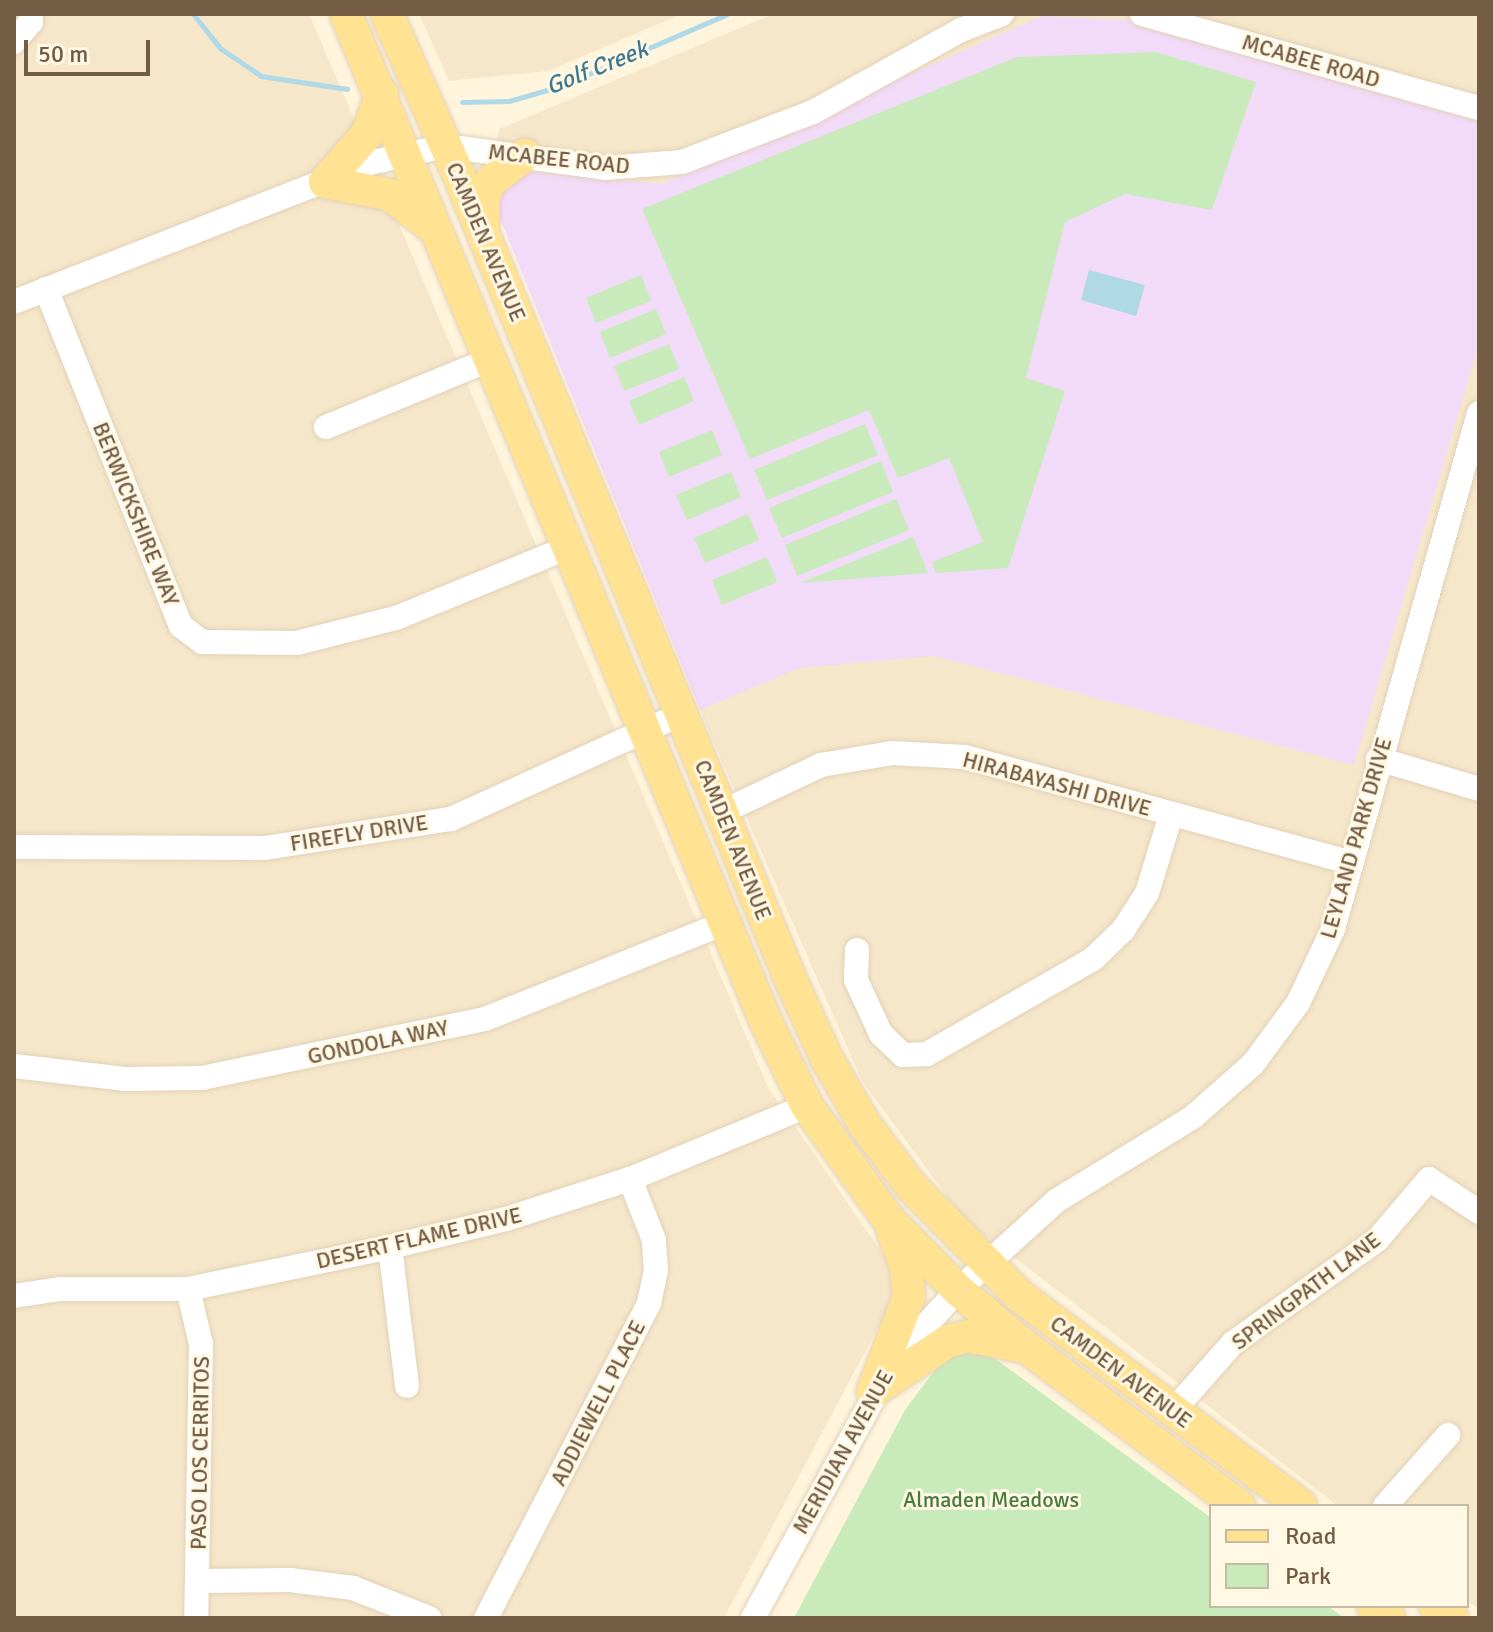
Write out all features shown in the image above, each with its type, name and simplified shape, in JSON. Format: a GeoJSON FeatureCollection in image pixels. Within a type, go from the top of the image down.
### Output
{"type":"FeatureCollection","features":[{"type":"Feature","properties":{"kind":"main road","name":"CAMDEN AVENUE"},"geometry":{"type":"LineString","coordinates":[[346,14],[409,155],[725,923],[807,1106],[889,1220],[958,1290],[1026,1347],[1236,1504]]}},
{"type":"Feature","properties":{"kind":"main road","name":"CAMDEN AVENUE"},"geometry":{"type":"LineString","coordinates":[[387,14],[482,232],[827,1059],[865,1125],[911,1186],[985,1265],[1021,1297],[1298,1504]]}},
{"type":"Feature","properties":{"kind":"main road"},"geometry":{"type":"LineString","coordinates":[[325,182],[367,134],[382,94]]}},
{"type":"Feature","properties":{"kind":"main road"},"geometry":{"type":"LineString","coordinates":[[482,232],[483,197],[491,181],[525,155]]}},
{"type":"Feature","properties":{"kind":"main road"},"geometry":{"type":"LineString","coordinates":[[325,182],[391,195],[438,231]]}},
{"type":"Feature","properties":{"kind":"main road"},"geometry":{"type":"LineString","coordinates":[[873,1391],[909,1296],[906,1267],[889,1220]]}},
{"type":"Feature","properties":{"kind":"main road"},"geometry":{"type":"LineString","coordinates":[[873,1391],[948,1341],[968,1336],[1026,1347]]}},
{"type":"Feature","properties":{"kind":"street"},"geometry":{"type":"LineString","coordinates":[[14,42],[31,22],[31,14]]}},
{"type":"Feature","properties":{"kind":"street","name":"MCABEE ROAD"},"geometry":{"type":"LineString","coordinates":[[14,302],[325,182],[445,146],[605,168],[682,162],[813,112],[961,30],[1002,14]]}},
{"type":"Feature","properties":{"kind":"street","name":"MCABEE ROAD"},"geometry":{"type":"LineString","coordinates":[[1150,15],[1479,108]]}},
{"type":"Feature","properties":{"kind":"street","name":"BERWICKSHIRE WAY"},"geometry":{"type":"LineString","coordinates":[[46,289],[181,626],[202,642],[297,643],[396,618],[569,547]]}},
{"type":"Feature","properties":{"kind":"street"},"geometry":{"type":"LineString","coordinates":[[326,427],[491,359]]}},
{"type":"Feature","properties":{"kind":"street","name":"LEYLAND PARK DRIVE"},"geometry":{"type":"LineString","coordinates":[[985,1265],[1056,1201],[1193,1117],[1253,1064],[1298,1003],[1322,954],[1479,413]]}},
{"type":"Feature","properties":{"kind":"street","name":"FIREFLY DRIVE"},"geometry":{"type":"LineString","coordinates":[[14,847],[265,848],[451,819],[681,714]]}},
{"type":"Feature","properties":{"kind":"street","name":"HIRABAYASHI DRIVE"},"geometry":{"type":"LineString","coordinates":[[722,812],[821,765],[893,753],[965,757],[1350,862]]}},
{"type":"Feature","properties":{"kind":"street"},"geometry":{"type":"LineString","coordinates":[[1378,759],[1479,789]]}},
{"type":"Feature","properties":{"kind":"street"},"geometry":{"type":"LineString","coordinates":[[857,950],[856,980],[881,1034],[903,1055],[927,1054],[1093,959],[1123,930],[1147,893],[1171,815]]}},
{"type":"Feature","properties":{"kind":"street","name":"GONDOLA WAY"},"geometry":{"type":"LineString","coordinates":[[14,1066],[124,1079],[202,1078],[485,1019],[725,923]]}},
{"type":"Feature","properties":{"kind":"street","name":"DESERT FLAME DRIVE"},"geometry":{"type":"LineString","coordinates":[[14,1296],[60,1289],[188,1289],[390,1247],[506,1219],[630,1179],[807,1106]]}},
{"type":"Feature","properties":{"kind":"street","name":"ADDIEWELL PLACE"},"geometry":{"type":"LineString","coordinates":[[486,1618],[649,1303],[656,1271],[654,1240],[630,1179]]}},
{"type":"Feature","properties":{"kind":"street","name":"SPRINGPATH LANE"},"geometry":{"type":"LineString","coordinates":[[1173,1411],[1233,1343],[1378,1239],[1429,1179],[1479,1212]]}},
{"type":"Feature","properties":{"kind":"street"},"geometry":{"type":"LineString","coordinates":[[390,1247],[407,1386]]}},
{"type":"Feature","properties":{"kind":"street","name":"MERIDIAN AVENUE"},"geometry":{"type":"LineString","coordinates":[[753,1618],[873,1391],[958,1290],[985,1265]]}},
{"type":"Feature","properties":{"kind":"street","name":"PASO LOS CERRITOS"},"geometry":{"type":"LineString","coordinates":[[188,1289],[201,1344],[196,1618]]}},
{"type":"Feature","properties":{"kind":"street"},"geometry":{"type":"LineString","coordinates":[[1387,1504],[1448,1435]]}},
{"type":"Feature","properties":{"kind":"street"},"geometry":{"type":"LineString","coordinates":[[198,1581],[290,1580],[353,1588],[429,1618]]}},
{"type":"Feature","properties":{"kind":"shaded area"},"geometry":{"type":"Polygon","coordinates":[[[14,14],[309,14],[768,1087],[902,1282],[724,1618],[14,1618],[14,14]]]}},
{"type":"Feature","properties":{"kind":"shaded area"},"geometry":{"type":"Polygon","coordinates":[[[419,14],[682,14],[548,71],[449,81],[419,14]]]}},
{"type":"Feature","properties":{"kind":"shaded area"},"geometry":{"type":"Polygon","coordinates":[[[773,14],[1479,14],[1479,1609],[1469,1602],[1469,1504],[1335,1504],[963,1218],[862,1081],[710,734],[491,181],[499,129],[773,14]]]}},
{"type":"Feature","properties":{"kind":"shaded area"},"geometry":{"type":"Polygon","coordinates":[[[1042,16],[1173,22],[1479,114],[1479,344],[1354,765],[934,656],[800,668],[700,710],[479,167],[662,184],[1042,16]]]}},
{"type":"Feature","properties":{"kind":"green space"},"geometry":{"type":"Polygon","coordinates":[[[1156,52],[1256,82],[1212,210],[1125,194],[1065,222],[1026,378],[1065,391],[1008,568],[936,573],[932,562],[983,542],[949,458],[898,478],[869,410],[750,459],[642,209],[1017,57],[1156,52]]]}},
{"type":"Feature","properties":{"kind":"green space"},"geometry":{"type":"Polygon","coordinates":[[[641,275],[651,301],[596,323],[586,298],[641,275]]]}},
{"type":"Feature","properties":{"kind":"green space"},"geometry":{"type":"Polygon","coordinates":[[[656,309],[666,334],[610,358],[600,332],[656,309]]]}},
{"type":"Feature","properties":{"kind":"green space"},"geometry":{"type":"Polygon","coordinates":[[[669,344],[679,369],[624,391],[614,366],[669,344]]]}},
{"type":"Feature","properties":{"kind":"green space"},"geometry":{"type":"Polygon","coordinates":[[[684,377],[694,401],[639,425],[629,401],[684,377]]]}},
{"type":"Feature","properties":{"kind":"green space"},"geometry":{"type":"Polygon","coordinates":[[[865,424],[878,455],[767,500],[754,470],[865,424]]]}},
{"type":"Feature","properties":{"kind":"green space"},"geometry":{"type":"Polygon","coordinates":[[[712,430],[722,455],[669,477],[659,452],[712,430]]]}},
{"type":"Feature","properties":{"kind":"green space"},"geometry":{"type":"Polygon","coordinates":[[[881,461],[893,492],[782,538],[769,508],[881,461]]]}},
{"type":"Feature","properties":{"kind":"green space"},"geometry":{"type":"Polygon","coordinates":[[[731,472],[741,497],[687,520],[676,495],[731,472]]]}},
{"type":"Feature","properties":{"kind":"green space"},"geometry":{"type":"Polygon","coordinates":[[[896,499],[909,530],[797,576],[785,545],[896,499]]]}},
{"type":"Feature","properties":{"kind":"green space"},"geometry":{"type":"Polygon","coordinates":[[[748,514],[759,540],[705,563],[694,538],[748,514]]]}},
{"type":"Feature","properties":{"kind":"green space"},"geometry":{"type":"Polygon","coordinates":[[[913,537],[928,573],[800,583],[913,537]]]}},
{"type":"Feature","properties":{"kind":"green space"},"geometry":{"type":"Polygon","coordinates":[[[767,557],[777,582],[722,605],[712,580],[767,557]]]}},
{"type":"Feature","properties":{"kind":"green space","name":"Almaden Meadows"},"geometry":{"type":"Polygon","coordinates":[[[982,1349],[1209,1517],[1209,1608],[1331,1608],[1344,1618],[794,1618],[905,1410],[949,1351],[982,1349]]]}},
{"type":"Feature","properties":{"kind":"water"},"geometry":{"type":"Polygon","coordinates":[[[1089,270],[1145,285],[1136,316],[1081,300],[1089,270]]]}},
{"type":"Feature","properties":{"kind":"waterway","name":"Golf Creek"},"geometry":{"type":"LineString","coordinates":[[193,14],[220,48],[261,76],[347,89]]}},
{"type":"Feature","properties":{"kind":"waterway","name":"Golf Creek"},"geometry":{"type":"LineString","coordinates":[[462,102],[509,101],[561,86],[727,14]]}}]}
